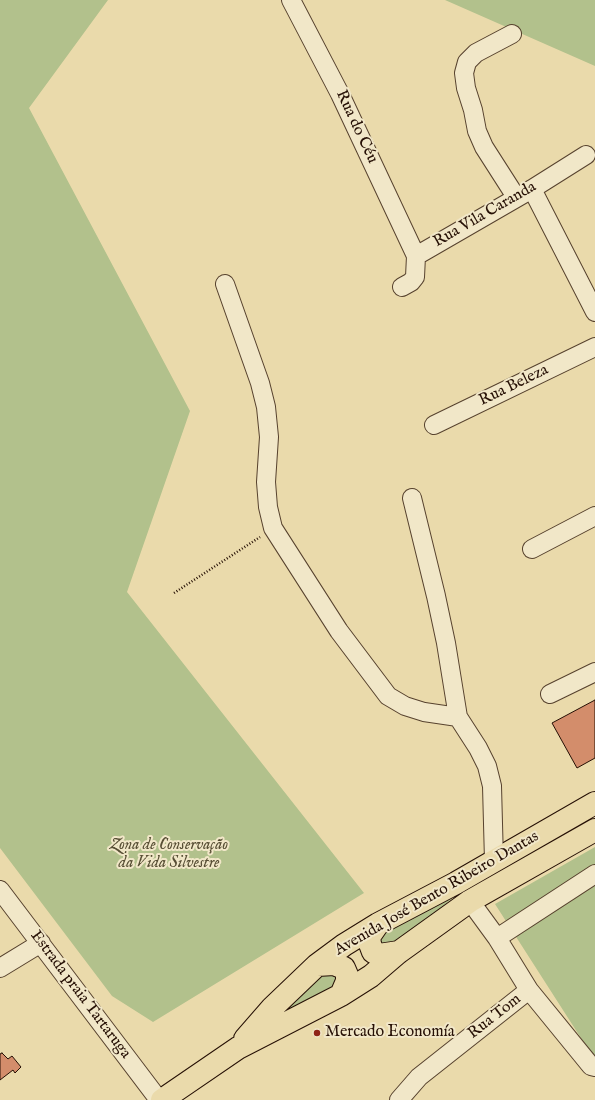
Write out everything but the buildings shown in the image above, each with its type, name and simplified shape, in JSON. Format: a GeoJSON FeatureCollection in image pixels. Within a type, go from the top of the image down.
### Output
{"type":"FeatureCollection","features":[{"type":"Feature","properties":{"kind":"main road","name":"Avenida José Bento Ribeiro Dantas"},"geometry":{"type":"LineString","coordinates":[[238,1048],[272,1008],[317,965],[344,945],[378,924],[494,861],[595,803]]}},
{"type":"Feature","properties":{"kind":"main road","name":"Avenida José Bento Ribeiro Dantas"},"geometry":{"type":"LineString","coordinates":[[162,1100],[238,1048],[341,995],[371,976],[399,952],[470,901],[595,830]]}},
{"type":"Feature","properties":{"kind":"main road"},"geometry":{"type":"LineString","coordinates":[[378,924],[370,937],[370,944],[373,952],[379,955],[399,952]]}},
{"type":"Feature","properties":{"kind":"main road"},"geometry":{"type":"LineString","coordinates":[[317,965],[334,964],[344,968],[347,974],[347,981],[341,995]]}},
{"type":"Feature","properties":{"kind":"street","name":"Rua do Céu"},"geometry":{"type":"LineString","coordinates":[[291,0],[340,94],[416,256]]}},
{"type":"Feature","properties":{"kind":"street"},"geometry":{"type":"LineString","coordinates":[[512,34],[476,53],[467,62],[464,73],[466,88],[473,110],[477,131],[484,147],[516,197]]}},
{"type":"Feature","properties":{"kind":"street","name":"Rua Vila Caranda"},"geometry":{"type":"LineString","coordinates":[[402,287],[411,282],[415,277],[416,256],[586,155]]}},
{"type":"Feature","properties":{"kind":"street"},"geometry":{"type":"LineString","coordinates":[[532,188],[595,312]]}},
{"type":"Feature","properties":{"kind":"street"},"geometry":{"type":"LineString","coordinates":[[225,284],[260,384],[266,407],[269,437],[266,488],[268,507],[273,528],[339,631],[388,696],[405,706],[424,712],[458,716]]}},
{"type":"Feature","properties":{"kind":"street","name":"Rua Beleza"},"geometry":{"type":"LineString","coordinates":[[434,425],[595,347]]}},
{"type":"Feature","properties":{"kind":"street"},"geometry":{"type":"LineString","coordinates":[[412,498],[443,629],[458,716],[478,748],[487,766],[492,786],[494,861]]}},
{"type":"Feature","properties":{"kind":"street"},"geometry":{"type":"LineString","coordinates":[[532,549],[595,516]]}},
{"type":"Feature","properties":{"kind":"street"},"geometry":{"type":"LineString","coordinates":[[550,694],[595,672]]}},
{"type":"Feature","properties":{"kind":"street"},"geometry":{"type":"LineString","coordinates":[[497,938],[595,874]]}},
{"type":"Feature","properties":{"kind":"street","name":"Estrada praia Tartaruga"},"geometry":{"type":"LineString","coordinates":[[0,890],[159,1100]]}},
{"type":"Feature","properties":{"kind":"street","name":"Rua Tom"},"geometry":{"type":"LineString","coordinates":[[399,1100],[419,1077],[529,990],[497,938],[470,901]]}},
{"type":"Feature","properties":{"kind":"street"},"geometry":{"type":"LineString","coordinates":[[0,968],[41,943]]}},
{"type":"Feature","properties":{"kind":"street"},"geometry":{"type":"LineString","coordinates":[[529,990],[591,1066],[595,1067]]}},
{"type":"Feature","properties":{"kind":"path"},"geometry":{"type":"LineString","coordinates":[[174,593],[273,528]]}},
{"type":"Feature","properties":{"kind":"green space","name":"Zona de Conservação da Vida Silvestre"},"geometry":{"type":"Polygon","coordinates":[[[0,0],[108,0],[29,108],[190,411],[127,592],[364,893],[153,1022],[112,996],[0,848],[0,0]]]}},
{"type":"Feature","properties":{"kind":"green space"},"geometry":{"type":"Polygon","coordinates":[[[445,0],[595,0],[595,66],[445,0]]]}},
{"type":"Feature","properties":{"kind":"green space"},"geometry":{"type":"Polygon","coordinates":[[[595,847],[595,1060],[495,904],[595,847]]]}},
{"type":"Feature","properties":{"kind":"green space"},"geometry":{"type":"Polygon","coordinates":[[[455,896],[396,946],[382,948],[378,942],[384,929],[455,896]]]}},
{"type":"Feature","properties":{"kind":"green space"},"geometry":{"type":"Polygon","coordinates":[[[330,971],[337,978],[331,990],[270,1028],[316,973],[330,971]]]}},
{"type":"Feature","properties":{"kind":"place","name":"Mercado Economía"},"geometry":{"type":"Point","coordinates":[317,1033]}}]}
